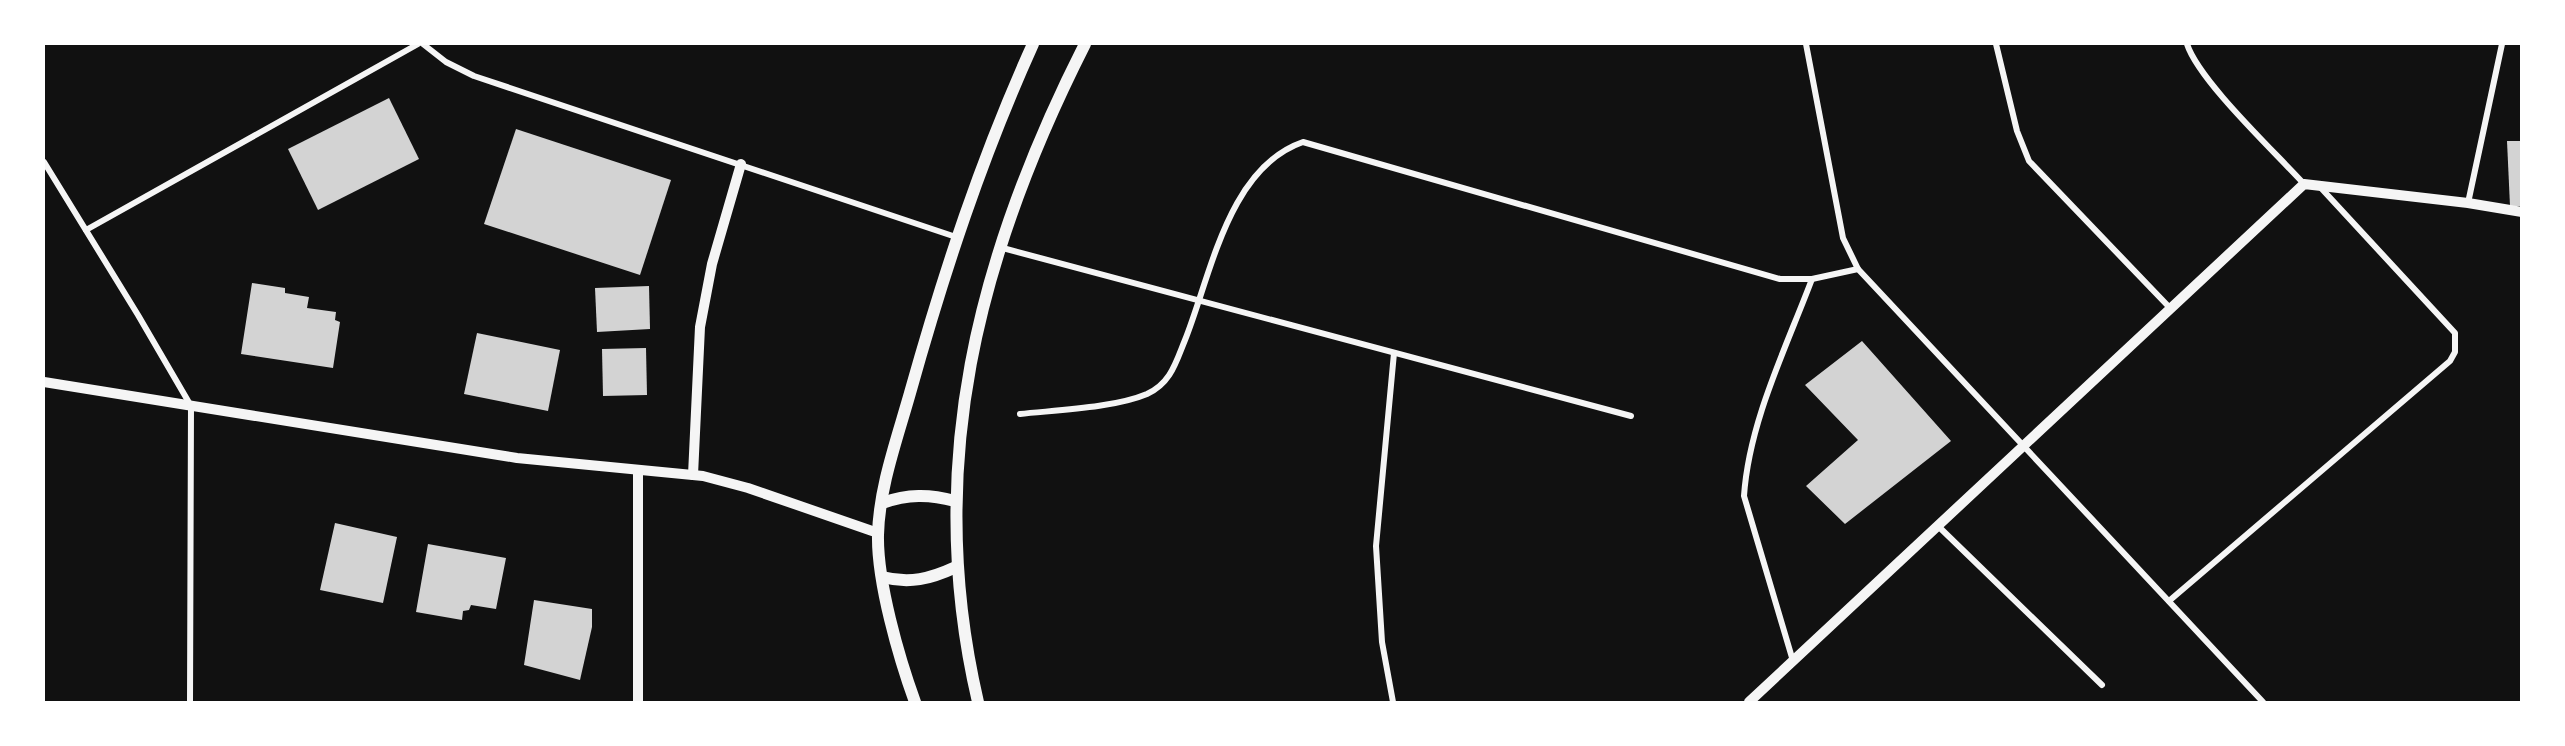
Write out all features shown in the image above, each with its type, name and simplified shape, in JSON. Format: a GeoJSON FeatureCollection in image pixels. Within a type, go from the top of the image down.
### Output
{"type":"FeatureCollection","features":[{"type":"Feature","properties":{"kind":"main road"},"geometry":{"type":"LineString","coordinates":[[915,702],[882,578],[878,533],[882,503],[900,427],[956,237],[987,150],[1033,44]]}},
{"type":"Feature","properties":{"kind":"main road"},"geometry":{"type":"LineString","coordinates":[[978,702],[965,639],[956,567],[955,501],[963,407],[971,358],[999,247],[1027,170],[1085,44]]}},
{"type":"Feature","properties":{"kind":"main road"},"geometry":{"type":"LineString","coordinates":[[882,503],[910,495],[937,496],[955,501]]}},
{"type":"Feature","properties":{"kind":"main road"},"geometry":{"type":"LineString","coordinates":[[882,578],[908,582],[938,575],[956,567]]}},
{"type":"Feature","properties":{"kind":"street"},"geometry":{"type":"LineString","coordinates":[[86,230],[418,44]]}},
{"type":"Feature","properties":{"kind":"street"},"geometry":{"type":"LineString","coordinates":[[423,44],[446,62],[474,76],[956,237]]}},
{"type":"Feature","properties":{"kind":"street"},"geometry":{"type":"LineString","coordinates":[[1806,44],[1843,238],[1858,269],[2262,702]]}},
{"type":"Feature","properties":{"kind":"street"},"geometry":{"type":"LineString","coordinates":[[1996,44],[2017,131],[2028,161],[2170,309]]}},
{"type":"Feature","properties":{"kind":"street"},"geometry":{"type":"LineString","coordinates":[[2187,44],[2191,55],[2228,102],[2304,184],[2468,203],[2522,213]]}},
{"type":"Feature","properties":{"kind":"street"},"geometry":{"type":"LineString","coordinates":[[2468,203],[2502,44]]}},
{"type":"Feature","properties":{"kind":"street"},"geometry":{"type":"LineString","coordinates":[[1020,414],[1117,402],[1148,393],[1170,377],[1222,235],[1235,207],[1273,158],[1289,147],[1303,142],[1780,279],[1812,279],[1858,269]]}},
{"type":"Feature","properties":{"kind":"street"},"geometry":{"type":"LineString","coordinates":[[44,162],[191,406],[190,702]]}},
{"type":"Feature","properties":{"kind":"street"},"geometry":{"type":"LineString","coordinates":[[693,475],[702,317],[712,264],[741,164]]}},
{"type":"Feature","properties":{"kind":"street"},"geometry":{"type":"LineString","coordinates":[[1749,702],[2304,184]]}},
{"type":"Feature","properties":{"kind":"street"},"geometry":{"type":"LineString","coordinates":[[2169,601],[2450,361],[2455,352],[2455,333],[2320,186]]}},
{"type":"Feature","properties":{"kind":"street"},"geometry":{"type":"LineString","coordinates":[[999,247],[1631,416]]}},
{"type":"Feature","properties":{"kind":"street"},"geometry":{"type":"LineString","coordinates":[[1793,662],[1744,496],[1746,471],[1754,432],[1812,279]]}},
{"type":"Feature","properties":{"kind":"street"},"geometry":{"type":"LineString","coordinates":[[1393,702],[1382,642],[1376,546],[1394,353]]}},
{"type":"Feature","properties":{"kind":"street"},"geometry":{"type":"LineString","coordinates":[[44,382],[517,458],[693,475],[748,488],[878,533]]}},
{"type":"Feature","properties":{"kind":"street"},"geometry":{"type":"LineString","coordinates":[[638,471],[638,702]]}},
{"type":"Feature","properties":{"kind":"street"},"geometry":{"type":"LineString","coordinates":[[1938,526],[2102,685]]}},
{"type":"Feature","properties":{"kind":"building"},"geometry":{"type":"Polygon","coordinates":[[[389,98],[419,159],[318,210],[288,149],[389,98]]]}},
{"type":"Feature","properties":{"kind":"building"},"geometry":{"type":"Polygon","coordinates":[[[516,129],[671,180],[640,275],[484,224],[516,129]]]}},
{"type":"Feature","properties":{"kind":"building"},"geometry":{"type":"Polygon","coordinates":[[[2507,141],[2522,141],[2522,206],[2510,206],[2507,141]]]}},
{"type":"Feature","properties":{"kind":"building"},"geometry":{"type":"Polygon","coordinates":[[[252,283],[285,288],[285,293],[309,297],[307,308],[336,312],[335,320],[340,322],[333,368],[241,354],[252,283]]]}},
{"type":"Feature","properties":{"kind":"building"},"geometry":{"type":"Polygon","coordinates":[[[649,286],[650,329],[597,332],[595,288],[649,286]]]}},
{"type":"Feature","properties":{"kind":"building"},"geometry":{"type":"Polygon","coordinates":[[[477,333],[560,350],[548,411],[464,394],[477,333]]]}},
{"type":"Feature","properties":{"kind":"building"},"geometry":{"type":"Polygon","coordinates":[[[1862,341],[1951,441],[1845,524],[1806,486],[1858,440],[1805,385],[1862,341]]]}},
{"type":"Feature","properties":{"kind":"building"},"geometry":{"type":"Polygon","coordinates":[[[646,348],[647,395],[603,396],[602,349],[646,348]]]}},
{"type":"Feature","properties":{"kind":"building"},"geometry":{"type":"Polygon","coordinates":[[[335,523],[397,537],[383,603],[320,590],[335,523]]]}},
{"type":"Feature","properties":{"kind":"building"},"geometry":{"type":"Polygon","coordinates":[[[428,544],[506,558],[496,609],[471,605],[469,610],[463,611],[462,620],[416,612],[428,544]]]}},
{"type":"Feature","properties":{"kind":"building"},"geometry":{"type":"Polygon","coordinates":[[[534,600],[592,609],[592,627],[580,680],[524,665],[534,600]]]}}]}
